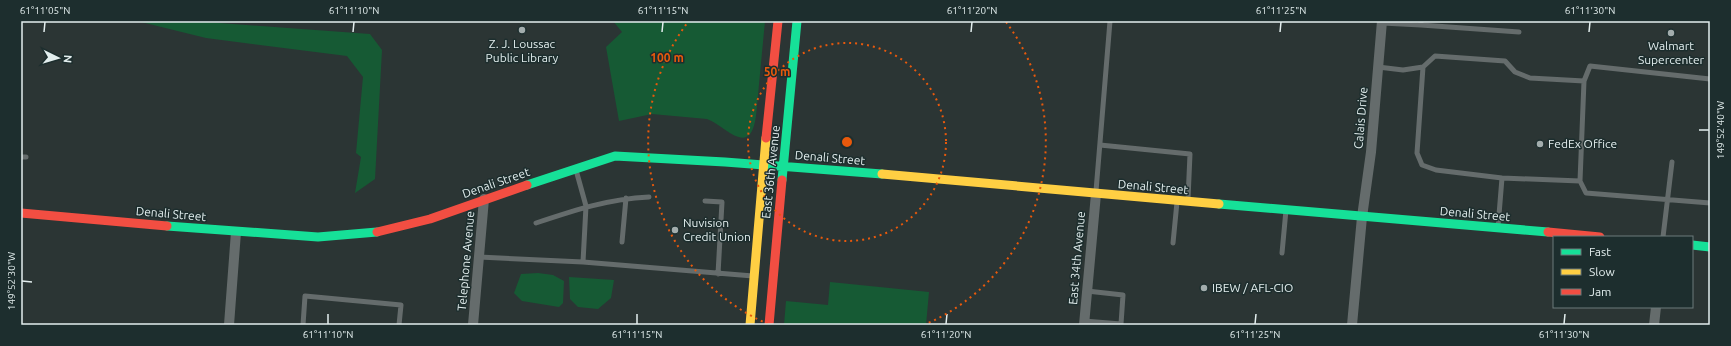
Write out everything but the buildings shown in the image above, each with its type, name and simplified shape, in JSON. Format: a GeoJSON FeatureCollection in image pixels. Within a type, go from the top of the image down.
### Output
{"type":"FeatureCollection","features":[{"type":"Feature","properties":{"kind":"street","name":"East 36th Avenue"},"geometry":{"type":"LineString","coordinates":[[750,325],[778,21]]}},
{"type":"Feature","properties":{"kind":"street","name":"East 36th Avenue"},"geometry":{"type":"LineString","coordinates":[[769,325],[797,21]]}},
{"type":"Feature","properties":{"kind":"street","name":"Calais Drive"},"geometry":{"type":"LineString","coordinates":[[1352,325],[1362,217],[1371,152],[1382,22]]}},
{"type":"Feature","properties":{"kind":"street","name":"Denali Street"},"geometry":{"type":"LineString","coordinates":[[21,213],[318,238],[376,232],[430,219],[484,199],[615,156],[784,166],[1589,236]]}},
{"type":"Feature","properties":{"kind":"street","name":"East 34th Avenue"},"geometry":{"type":"LineString","coordinates":[[1084,323],[1096,194]]}},
{"type":"Feature","properties":{"kind":"street","name":"Telephone Avenue"},"geometry":{"type":"LineString","coordinates":[[473,325],[484,199]]}},
{"type":"Feature","properties":{"kind":"street"},"geometry":{"type":"LineString","coordinates":[[229,325],[236,232]]}},
{"type":"Feature","properties":{"kind":"street"},"geometry":{"type":"LineString","coordinates":[[1693,245],[1710,247]]}},
{"type":"Feature","properties":{"kind":"street"},"geometry":{"type":"LineString","coordinates":[[1654,325],[1656,308]]}},
{"type":"Feature","properties":{"kind":"lane"},"geometry":{"type":"LineString","coordinates":[[1096,194],[1110,21]]}},
{"type":"Feature","properties":{"kind":"lane"},"geometry":{"type":"LineString","coordinates":[[1382,22],[1421,23],[1519,32]]}},
{"type":"Feature","properties":{"kind":"lane"},"geometry":{"type":"LineString","coordinates":[[1378,67],[1403,70],[1423,67],[1435,56],[1505,61],[1515,72],[1530,78],[1584,81]]}},
{"type":"Feature","properties":{"kind":"lane"},"geometry":{"type":"LineString","coordinates":[[1710,79],[1590,66],[1584,81],[1580,181],[1586,193],[1710,203]]}},
{"type":"Feature","properties":{"kind":"lane"},"geometry":{"type":"LineString","coordinates":[[1423,67],[1417,153],[1422,165],[1436,170],[1502,178],[1580,181]]}},
{"type":"Feature","properties":{"kind":"lane"},"geometry":{"type":"LineString","coordinates":[[1100,145],[1190,154],[1188,202]]}},
{"type":"Feature","properties":{"kind":"lane"},"geometry":{"type":"LineString","coordinates":[[1663,236],[1672,162]]}},
{"type":"Feature","properties":{"kind":"lane"},"geometry":{"type":"LineString","coordinates":[[576,169],[586,206],[583,262]]}},
{"type":"Feature","properties":{"kind":"lane"},"geometry":{"type":"LineString","coordinates":[[1498,228],[1502,178]]}},
{"type":"Feature","properties":{"kind":"lane"},"geometry":{"type":"LineString","coordinates":[[536,223],[586,206],[626,198],[650,197]]}},
{"type":"Feature","properties":{"kind":"lane"},"geometry":{"type":"LineString","coordinates":[[622,242],[626,198]]}},
{"type":"Feature","properties":{"kind":"lane"},"geometry":{"type":"LineString","coordinates":[[705,201],[722,202],[718,274]]}},
{"type":"Feature","properties":{"kind":"lane"},"geometry":{"type":"LineString","coordinates":[[1173,243],[1177,201]]}},
{"type":"Feature","properties":{"kind":"lane"},"geometry":{"type":"LineString","coordinates":[[1282,253],[1286,210]]}},
{"type":"Feature","properties":{"kind":"lane"},"geometry":{"type":"LineString","coordinates":[[479,258],[583,262],[754,276]]}},
{"type":"Feature","properties":{"kind":"lane"},"geometry":{"type":"LineString","coordinates":[[1084,323],[1121,324],[1123,294],[1087,291]]}},
{"type":"Feature","properties":{"kind":"lane"},"geometry":{"type":"LineString","coordinates":[[303,325],[305,296],[401,305],[399,325]]}},
{"type":"Feature","properties":{"kind":"green space"},"geometry":{"type":"Polygon","coordinates":[[[137,21],[193,21],[370,34],[382,50],[375,179],[355,193],[361,157],[356,153],[363,77],[347,56],[206,38],[137,21]]]}},
{"type":"Feature","properties":{"kind":"green space"},"geometry":{"type":"Polygon","coordinates":[[[613,21],[765,21],[756,116],[753,129],[748,136],[743,138],[736,136],[707,119],[652,114],[619,121],[606,47],[622,32],[613,21]]]}},
{"type":"Feature","properties":{"kind":"green space"},"geometry":{"type":"Polygon","coordinates":[[[538,273],[553,275],[564,281],[563,303],[559,307],[522,301],[514,293],[521,274],[538,273]]]}},
{"type":"Feature","properties":{"kind":"green space"},"geometry":{"type":"Polygon","coordinates":[[[569,277],[614,280],[611,298],[598,309],[578,307],[570,299],[569,277]]]}},
{"type":"Feature","properties":{"kind":"green space"},"geometry":{"type":"Polygon","coordinates":[[[830,282],[929,292],[926,325],[784,325],[786,301],[828,305],[830,282]]]}},
{"type":"Feature","properties":{"kind":"traffic: fast"},"geometry":{"type":"LineString","coordinates":[[782,180],[797,21]]}},
{"type":"Feature","properties":{"kind":"traffic: fast"},"geometry":{"type":"LineString","coordinates":[[527,185],[615,156],[725,162],[882,174]]}},
{"type":"Feature","properties":{"kind":"traffic: fast"},"geometry":{"type":"LineString","coordinates":[[1219,204],[1548,232]]}},
{"type":"Feature","properties":{"kind":"traffic: fast"},"geometry":{"type":"LineString","coordinates":[[167,226],[318,237],[377,232]]}},
{"type":"Feature","properties":{"kind":"traffic: fast"},"geometry":{"type":"LineString","coordinates":[[1693,245],[1710,247]]}},
{"type":"Feature","properties":{"kind":"traffic: slow"},"geometry":{"type":"LineString","coordinates":[[750,325],[766,138]]}},
{"type":"Feature","properties":{"kind":"traffic: slow"},"geometry":{"type":"LineString","coordinates":[[882,174],[1219,204]]}},
{"type":"Feature","properties":{"kind":"traffic: jam"},"geometry":{"type":"LineString","coordinates":[[766,138],[778,21]]}},
{"type":"Feature","properties":{"kind":"traffic: jam"},"geometry":{"type":"LineString","coordinates":[[769,325],[782,180]]}},
{"type":"Feature","properties":{"kind":"traffic: jam"},"geometry":{"type":"LineString","coordinates":[[377,232],[430,219],[527,185]]}},
{"type":"Feature","properties":{"kind":"traffic: jam"},"geometry":{"type":"LineString","coordinates":[[21,213],[167,226]]}},
{"type":"Feature","properties":{"kind":"traffic: jam"},"geometry":{"type":"LineString","coordinates":[[1548,232],[1590,236]]}},
{"type":"Feature","properties":{"kind":"place","name":"Z. J. Loussac Public Library"},"geometry":{"type":"Point","coordinates":[522,30]}},
{"type":"Feature","properties":{"kind":"place","name":"Walmart Supercenter"},"geometry":{"type":"Point","coordinates":[1671,33]}},
{"type":"Feature","properties":{"kind":"place","name":"FedEx Office"},"geometry":{"type":"Point","coordinates":[1540,144]}},
{"type":"Feature","properties":{"kind":"place","name":"Nuvision Credit Union"},"geometry":{"type":"Point","coordinates":[675,230]}},
{"type":"Feature","properties":{"kind":"place","name":"IBEW / AFL-CIO"},"geometry":{"type":"Point","coordinates":[1204,288]}}]}
